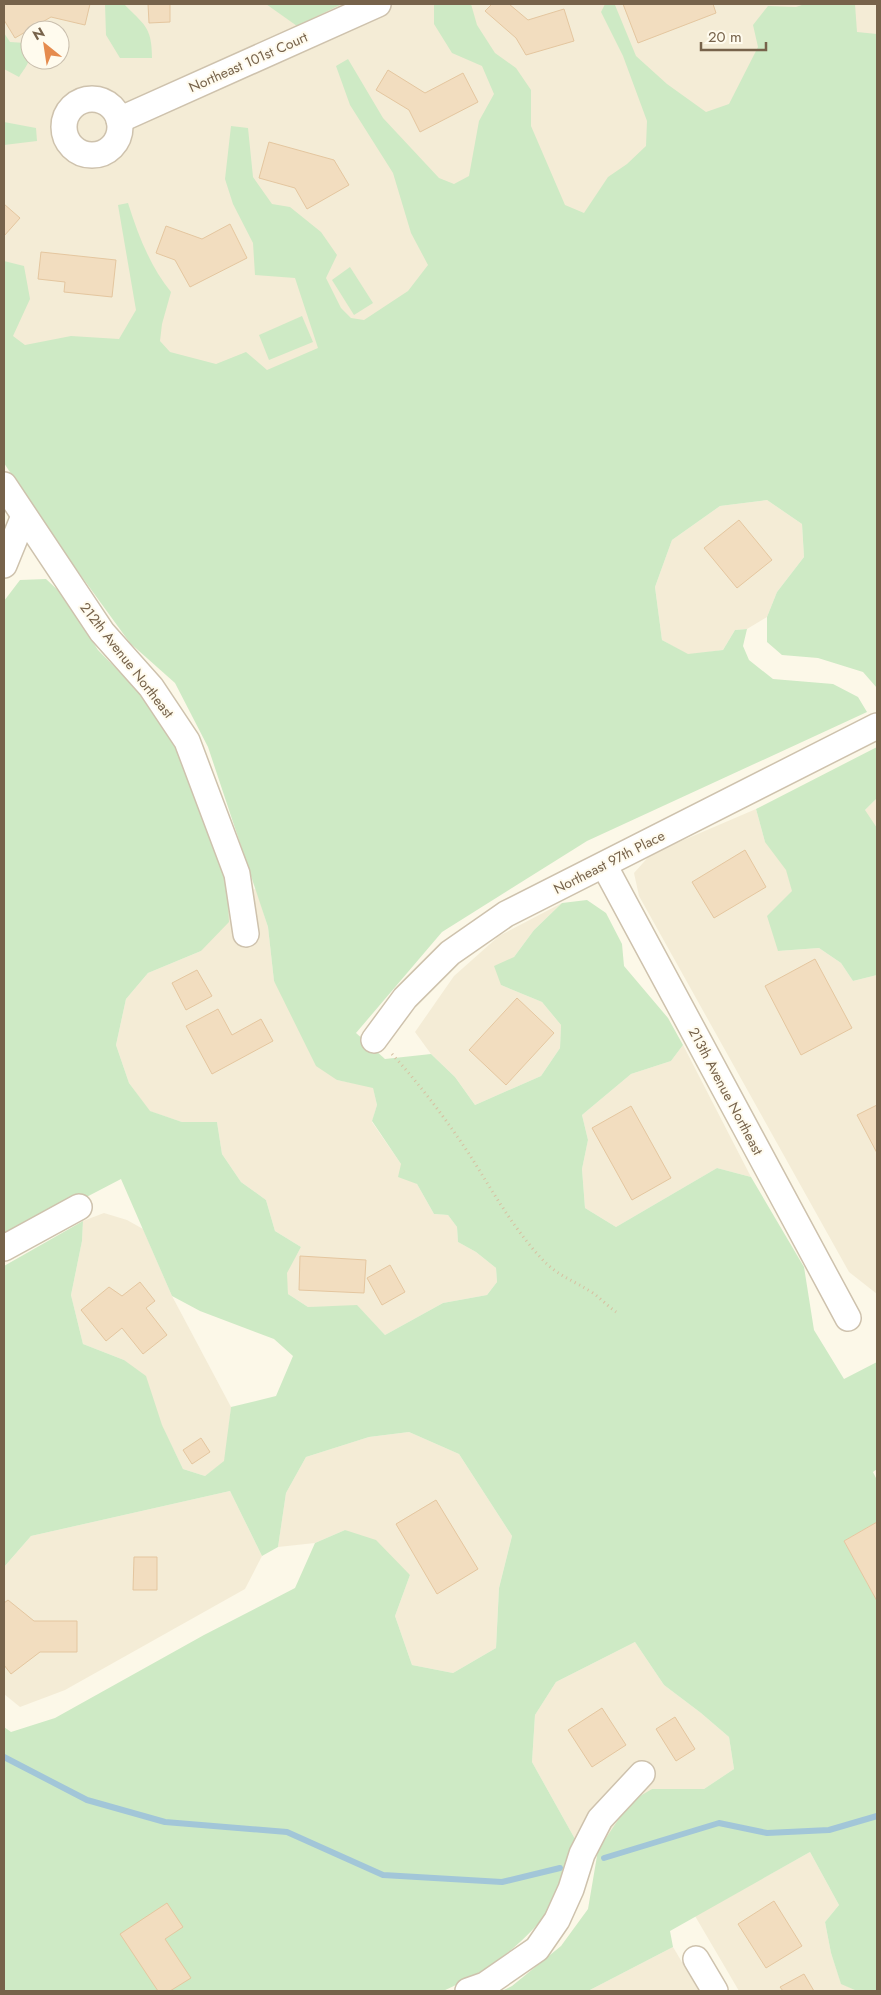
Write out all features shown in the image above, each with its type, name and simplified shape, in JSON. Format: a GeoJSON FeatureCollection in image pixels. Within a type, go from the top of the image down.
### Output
{"type":"FeatureCollection","features":[{"type":"Feature","properties":{"kind":"street","name":"Northeast 101st Court"},"geometry":{"type":"LineString","coordinates":[[119,120],[378,4]]}},
{"type":"Feature","properties":{"kind":"street","name":"212th Avenue Northeast"},"geometry":{"type":"LineString","coordinates":[[4,485],[102,632],[151,687],[188,741],[237,874],[246,934]]}},
{"type":"Feature","properties":{"kind":"street"},"geometry":{"type":"LineString","coordinates":[[4,565],[24,516]]}},
{"type":"Feature","properties":{"kind":"street","name":"Northeast 97th Place"},"geometry":{"type":"LineString","coordinates":[[374,1040],[404,998],[450,953],[506,914],[877,726]]}},
{"type":"Feature","properties":{"kind":"street","name":"213th Avenue Northeast"},"geometry":{"type":"LineString","coordinates":[[604,865],[848,1318]]}},
{"type":"Feature","properties":{"kind":"street"},"geometry":{"type":"LineString","coordinates":[[4,1248],[79,1207]]}},
{"type":"Feature","properties":{"kind":"street"},"geometry":{"type":"LineString","coordinates":[[468,1991],[485,1984],[537,1949],[558,1920],[571,1889],[582,1854],[600,1820],[642,1774]]}},
{"type":"Feature","properties":{"kind":"street"},"geometry":{"type":"LineString","coordinates":[[696,1958],[715,1991]]}},
{"type":"Feature","properties":{"kind":"path"},"geometry":{"type":"LineString","coordinates":[[374,1040],[391,1054],[412,1076],[472,1159],[494,1198],[541,1258],[560,1276],[592,1293],[616,1312]]}},
{"type":"Feature","properties":{"kind":"shaded area"},"geometry":{"type":"Polygon","coordinates":[[[4,4],[877,4],[877,98],[59,523],[4,420],[4,4]]]}},
{"type":"Feature","properties":{"kind":"shaded area"},"geometry":{"type":"Polygon","coordinates":[[[767,500],[802,524],[804,557],[777,592],[767,617],[747,629],[735,630],[723,650],[688,655],[662,640],[655,587],[672,540],[720,506],[767,500]]]}},
{"type":"Feature","properties":{"kind":"shaded area"},"geometry":{"type":"Polygon","coordinates":[[[877,798],[877,853],[779,951],[819,948],[841,963],[853,981],[877,975],[877,1294],[849,1272],[639,896],[634,873],[651,854],[756,809],[765,842],[846,830],[877,798]]]}},
{"type":"Feature","properties":{"kind":"shaded area"},"geometry":{"type":"Polygon","coordinates":[[[256,889],[268,927],[274,981],[337,1080],[373,1087],[377,1105],[372,1122],[417,1184],[434,1214],[448,1215],[457,1227],[458,1242],[476,1252],[496,1268],[497,1282],[487,1295],[443,1303],[385,1335],[357,1306],[308,1307],[288,1294],[286,1273],[301,1247],[275,1231],[266,1200],[241,1182],[222,1154],[217,1122],[182,1122],[149,1111],[129,1083],[116,1045],[126,999],[148,973],[201,951],[228,896],[256,889]]]}},
{"type":"Feature","properties":{"kind":"shaded area"},"geometry":{"type":"Polygon","coordinates":[[[562,903],[534,930],[514,957],[501,985],[542,1002],[561,1025],[560,1048],[541,1076],[475,1105],[455,1077],[431,1054],[415,1032],[454,976],[499,936],[562,903]]]}},
{"type":"Feature","properties":{"kind":"shaded area"},"geometry":{"type":"Polygon","coordinates":[[[683,1045],[751,1177],[717,1168],[616,1227],[585,1208],[582,1169],[588,1140],[582,1115],[631,1074],[671,1061],[683,1045]]]}},
{"type":"Feature","properties":{"kind":"shaded area"},"geometry":{"type":"Polygon","coordinates":[[[104,1213],[127,1220],[143,1229],[172,1296],[231,1407],[225,1461],[205,1476],[183,1469],[162,1426],[124,1360],[83,1344],[71,1295],[82,1241],[83,1221],[104,1213]]]}},
{"type":"Feature","properties":{"kind":"shaded area"},"geometry":{"type":"Polygon","coordinates":[[[409,1432],[459,1454],[512,1536],[499,1588],[496,1648],[453,1673],[412,1665],[395,1616],[410,1575],[345,1530],[315,1543],[278,1547],[286,1493],[306,1457],[369,1437],[409,1432]]]}},
{"type":"Feature","properties":{"kind":"shaded area"},"geometry":{"type":"Polygon","coordinates":[[[230,1491],[262,1556],[245,1589],[65,1690],[20,1707],[4,1694],[4,1567],[31,1536],[230,1491]]]}},
{"type":"Feature","properties":{"kind":"shaded area"},"geometry":{"type":"Polygon","coordinates":[[[635,1642],[664,1685],[729,1737],[734,1769],[704,1789],[652,1789],[598,1850],[575,1839],[532,1762],[535,1715],[556,1682],[635,1642]]]}},
{"type":"Feature","properties":{"kind":"shaded area"},"geometry":{"type":"Polygon","coordinates":[[[810,1852],[839,1905],[825,1922],[831,1953],[841,1983],[857,1991],[739,1991],[695,1916],[810,1852]]]}},
{"type":"Feature","properties":{"kind":"shaded area"},"geometry":{"type":"Polygon","coordinates":[[[673,1947],[699,1991],[588,1991],[673,1947]]]}},
{"type":"Feature","properties":{"kind":"green space"},"geometry":{"type":"Polygon","coordinates":[[[105,4],[124,4],[142,22],[150,39],[152,58],[120,58],[106,35],[105,4]]]}},
{"type":"Feature","properties":{"kind":"green space"},"geometry":{"type":"Polygon","coordinates":[[[266,4],[342,4],[297,26],[266,4]]]}},
{"type":"Feature","properties":{"kind":"green space"},"geometry":{"type":"Polygon","coordinates":[[[434,4],[471,4],[477,25],[495,53],[516,68],[531,90],[531,126],[565,205],[584,213],[608,177],[627,164],[646,146],[647,121],[623,56],[601,12],[605,4],[615,5],[636,56],[667,84],[706,112],[729,104],[758,47],[753,25],[768,6],[796,7],[805,4],[855,4],[857,32],[877,34],[877,688],[863,672],[818,658],[782,655],[767,642],[767,617],[777,592],[804,557],[802,524],[767,500],[720,506],[672,540],[655,587],[662,640],[688,654],[723,650],[735,630],[747,629],[743,646],[749,660],[773,679],[833,684],[858,697],[867,712],[587,841],[442,932],[356,1033],[385,1059],[431,1054],[455,1077],[475,1105],[541,1076],[560,1048],[561,1025],[542,1002],[501,985],[494,966],[514,957],[534,930],[562,903],[587,900],[606,913],[622,944],[624,966],[668,1018],[683,1045],[671,1061],[631,1074],[582,1115],[588,1140],[582,1169],[585,1208],[616,1227],[717,1168],[751,1177],[804,1267],[814,1330],[844,1379],[877,1362],[877,1469],[873,1472],[877,1480],[877,1522],[844,1541],[877,1601],[877,1991],[857,1991],[841,1984],[831,1953],[825,1922],[839,1905],[810,1852],[670,1931],[673,1947],[588,1991],[502,1991],[512,1986],[561,1946],[588,1909],[598,1850],[630,1802],[652,1789],[704,1789],[734,1769],[729,1737],[664,1685],[635,1642],[556,1682],[535,1715],[532,1762],[575,1839],[568,1869],[557,1898],[535,1928],[492,1964],[460,1983],[443,1991],[4,1991],[4,1727],[11,1732],[55,1718],[204,1635],[295,1588],[315,1543],[345,1530],[376,1540],[410,1575],[395,1616],[412,1665],[453,1673],[496,1648],[499,1588],[512,1536],[459,1454],[409,1432],[369,1437],[306,1457],[286,1493],[278,1547],[262,1556],[230,1491],[31,1536],[4,1567],[4,1266],[83,1221],[82,1241],[71,1295],[83,1344],[124,1360],[146,1376],[162,1425],[183,1469],[205,1476],[224,1461],[231,1407],[276,1396],[293,1356],[274,1339],[200,1311],[172,1296],[121,1179],[4,1240],[4,601],[20,580],[46,579],[62,594],[98,650],[143,696],[177,743],[227,879],[229,922],[201,951],[148,973],[126,999],[116,1045],[129,1083],[150,1111],[182,1122],[217,1122],[222,1154],[241,1182],[266,1200],[275,1231],[301,1247],[287,1273],[288,1294],[308,1307],[357,1305],[385,1335],[443,1303],[487,1295],[497,1282],[496,1268],[476,1252],[458,1242],[457,1227],[448,1215],[434,1214],[417,1184],[398,1177],[401,1164],[372,1121],[377,1105],[373,1088],[337,1080],[316,1066],[274,981],[268,927],[208,747],[175,683],[130,643],[47,529],[4,463],[4,261],[24,266],[30,299],[13,336],[25,345],[71,336],[119,339],[136,310],[118,205],[128,203],[145,250],[171,292],[162,324],[160,341],[170,352],[216,364],[246,352],[267,370],[318,348],[295,278],[255,275],[253,243],[233,204],[225,179],[231,126],[248,128],[253,177],[272,204],[290,207],[321,232],[337,255],[326,278],[341,308],[351,318],[364,320],[408,291],[428,265],[411,233],[393,173],[350,105],[336,66],[348,59],[383,118],[439,178],[454,184],[469,176],[479,121],[494,94],[482,66],[452,53],[434,24],[434,4]]]}},
{"type":"Feature","properties":{"kind":"green space"},"geometry":{"type":"Polygon","coordinates":[[[4,33],[10,42],[20,43],[20,70],[24,70],[19,77],[4,69],[4,33]]]}},
{"type":"Feature","properties":{"kind":"green space"},"geometry":{"type":"Polygon","coordinates":[[[4,122],[36,128],[37,141],[4,145],[4,122]]]}},
{"type":"Feature","properties":{"kind":"green space"},"geometry":{"type":"Polygon","coordinates":[[[350,267],[373,303],[354,315],[332,280],[350,267]]]}},
{"type":"Feature","properties":{"kind":"green space"},"geometry":{"type":"Polygon","coordinates":[[[302,316],[313,342],[269,360],[259,335],[302,316]]]}},
{"type":"Feature","properties":{"kind":"green space"},"geometry":{"type":"Polygon","coordinates":[[[877,747],[877,798],[865,810],[877,828],[877,975],[853,981],[841,963],[819,948],[778,951],[767,916],[792,891],[786,870],[765,842],[756,809],[877,747]]]}},
{"type":"Feature","properties":{"kind":"building"},"geometry":{"type":"Polygon","coordinates":[[[4,4],[90,4],[85,25],[51,17],[46,20],[20,20],[20,35],[15,38],[4,20],[4,4]]]}},
{"type":"Feature","properties":{"kind":"building"},"geometry":{"type":"Polygon","coordinates":[[[148,4],[170,4],[170,22],[149,23],[148,4]]]}},
{"type":"Feature","properties":{"kind":"building"},"geometry":{"type":"Polygon","coordinates":[[[492,4],[509,4],[528,20],[564,9],[574,41],[526,55],[516,38],[485,11],[492,4]]]}},
{"type":"Feature","properties":{"kind":"building"},"geometry":{"type":"Polygon","coordinates":[[[623,4],[713,4],[716,13],[638,43],[623,4]]]}},
{"type":"Feature","properties":{"kind":"building"},"geometry":{"type":"Polygon","coordinates":[[[388,70],[425,93],[463,73],[478,102],[420,132],[409,110],[376,90],[388,70]]]}},
{"type":"Feature","properties":{"kind":"building"},"geometry":{"type":"Polygon","coordinates":[[[269,142],[334,160],[349,185],[307,209],[295,188],[259,178],[269,142]]]}},
{"type":"Feature","properties":{"kind":"building"},"geometry":{"type":"Polygon","coordinates":[[[4,204],[20,218],[4,236],[4,204]]]}},
{"type":"Feature","properties":{"kind":"building"},"geometry":{"type":"Polygon","coordinates":[[[230,224],[247,258],[190,287],[175,260],[156,253],[166,226],[202,239],[230,224]]]}},
{"type":"Feature","properties":{"kind":"building"},"geometry":{"type":"Polygon","coordinates":[[[41,252],[116,260],[112,297],[64,292],[65,282],[38,279],[41,252]]]}},
{"type":"Feature","properties":{"kind":"building"},"geometry":{"type":"Polygon","coordinates":[[[739,520],[772,560],[737,588],[704,548],[739,520]]]}},
{"type":"Feature","properties":{"kind":"building"},"geometry":{"type":"Polygon","coordinates":[[[745,850],[766,887],[714,918],[692,882],[745,850]]]}},
{"type":"Feature","properties":{"kind":"building"},"geometry":{"type":"Polygon","coordinates":[[[815,959],[852,1028],[801,1055],[765,986],[815,959]]]}},
{"type":"Feature","properties":{"kind":"building"},"geometry":{"type":"Polygon","coordinates":[[[197,970],[212,996],[186,1010],[172,983],[197,970]]]}},
{"type":"Feature","properties":{"kind":"building"},"geometry":{"type":"Polygon","coordinates":[[[517,998],[554,1033],[506,1085],[469,1050],[517,998]]]}},
{"type":"Feature","properties":{"kind":"building"},"geometry":{"type":"Polygon","coordinates":[[[218,1009],[232,1035],[261,1019],[273,1041],[212,1074],[186,1026],[218,1009]]]}},
{"type":"Feature","properties":{"kind":"building"},"geometry":{"type":"Polygon","coordinates":[[[877,1105],[877,1153],[857,1115],[877,1105]]]}},
{"type":"Feature","properties":{"kind":"building"},"geometry":{"type":"Polygon","coordinates":[[[631,1106],[671,1178],[632,1200],[592,1128],[631,1106]]]}},
{"type":"Feature","properties":{"kind":"building"},"geometry":{"type":"Polygon","coordinates":[[[300,1256],[366,1260],[364,1293],[299,1290],[300,1256]]]}},
{"type":"Feature","properties":{"kind":"building"},"geometry":{"type":"Polygon","coordinates":[[[390,1265],[405,1292],[382,1305],[367,1278],[390,1265]]]}},
{"type":"Feature","properties":{"kind":"building"},"geometry":{"type":"Polygon","coordinates":[[[140,1282],[155,1301],[146,1308],[167,1335],[143,1354],[122,1328],[106,1341],[81,1310],[109,1287],[122,1296],[140,1282]]]}},
{"type":"Feature","properties":{"kind":"building"},"geometry":{"type":"Polygon","coordinates":[[[201,1438],[210,1452],[192,1464],[183,1450],[201,1438]]]}},
{"type":"Feature","properties":{"kind":"building"},"geometry":{"type":"Polygon","coordinates":[[[436,1500],[478,1569],[437,1594],[396,1524],[436,1500]]]}},
{"type":"Feature","properties":{"kind":"building"},"geometry":{"type":"Polygon","coordinates":[[[877,1522],[877,1601],[844,1541],[877,1522]]]}},
{"type":"Feature","properties":{"kind":"building"},"geometry":{"type":"Polygon","coordinates":[[[134,1557],[157,1557],[157,1590],[133,1590],[134,1557]]]}},
{"type":"Feature","properties":{"kind":"building"},"geometry":{"type":"Polygon","coordinates":[[[8,1600],[34,1621],[77,1621],[77,1652],[40,1652],[11,1674],[4,1665],[4,1603],[8,1600]]]}},
{"type":"Feature","properties":{"kind":"building"},"geometry":{"type":"Polygon","coordinates":[[[602,1708],[626,1745],[592,1767],[568,1730],[602,1708]]]}},
{"type":"Feature","properties":{"kind":"building"},"geometry":{"type":"Polygon","coordinates":[[[675,1717],[695,1749],[676,1761],[656,1729],[675,1717]]]}},
{"type":"Feature","properties":{"kind":"building"},"geometry":{"type":"Polygon","coordinates":[[[774,1901],[802,1946],[766,1968],[738,1924],[774,1901]]]}},
{"type":"Feature","properties":{"kind":"building"},"geometry":{"type":"Polygon","coordinates":[[[167,1903],[183,1927],[165,1939],[191,1978],[170,1991],[158,1991],[120,1934],[167,1903]]]}},
{"type":"Feature","properties":{"kind":"building"},"geometry":{"type":"Polygon","coordinates":[[[804,1974],[814,1991],[783,1991],[780,1987],[804,1974]]]}},
{"type":"Feature","properties":{"kind":"waterway"},"geometry":{"type":"LineString","coordinates":[[4,1757],[87,1800],[165,1822],[287,1832],[383,1875],[502,1882],[560,1868]]}},
{"type":"Feature","properties":{"kind":"waterway"},"geometry":{"type":"LineString","coordinates":[[604,1858],[719,1823],[767,1833],[829,1830],[877,1816]]}}]}
